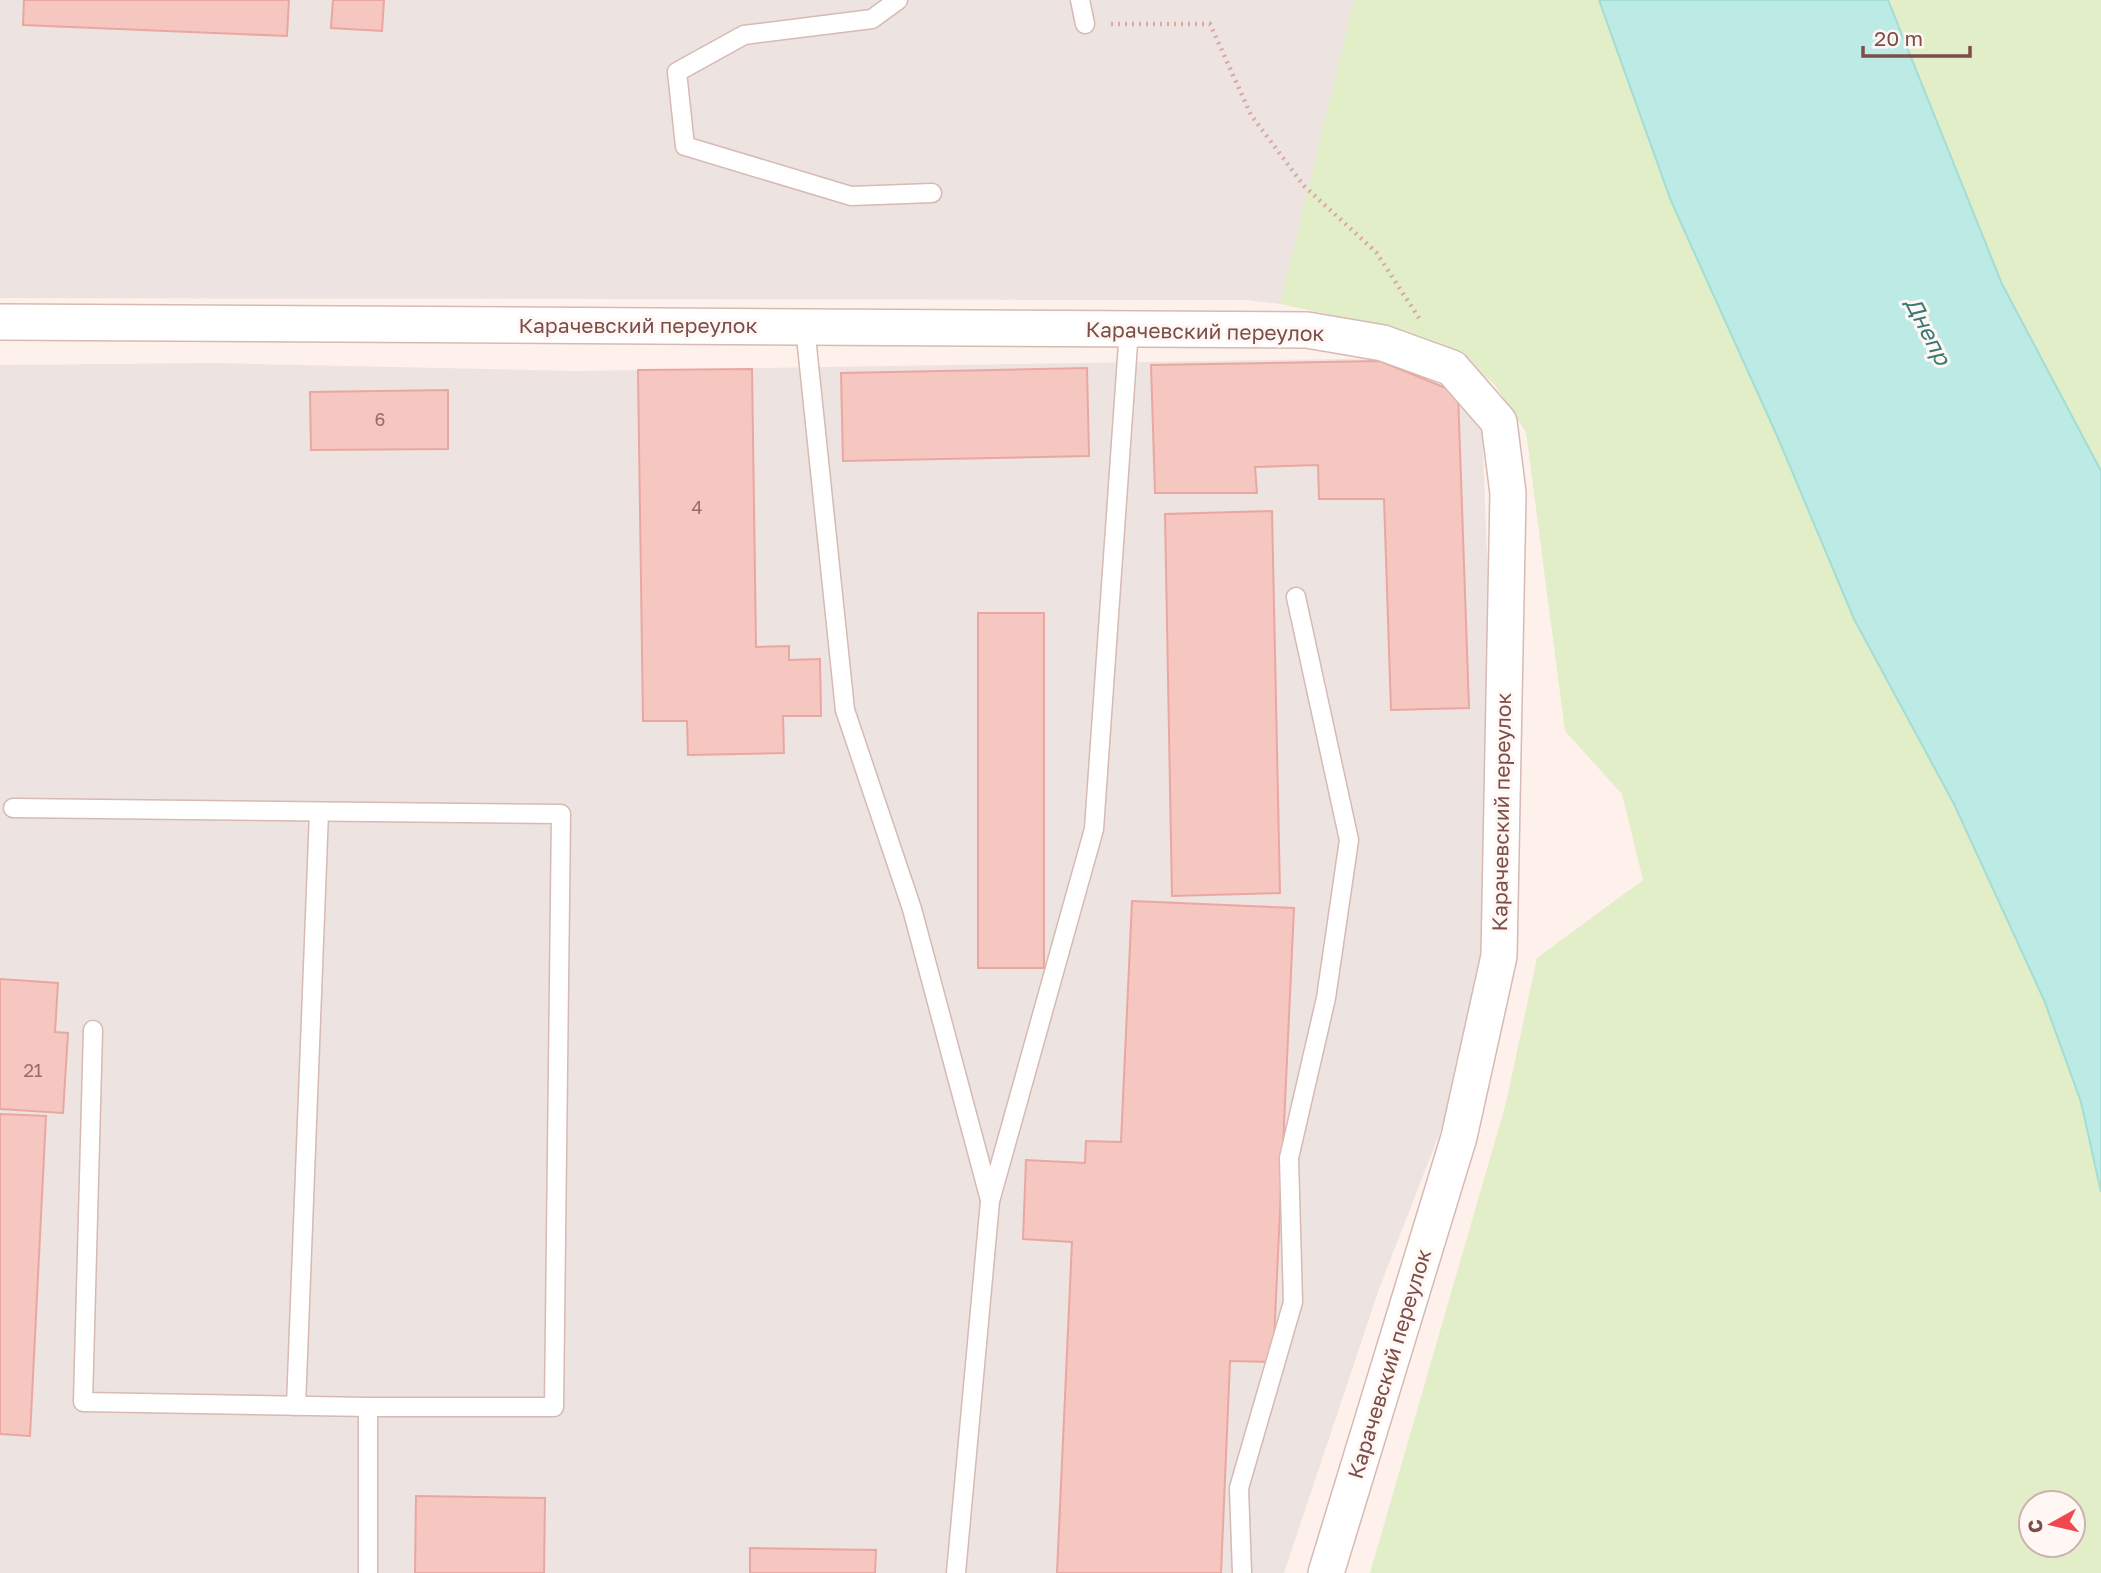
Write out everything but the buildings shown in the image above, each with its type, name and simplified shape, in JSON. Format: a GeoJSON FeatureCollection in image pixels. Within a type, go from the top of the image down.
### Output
{"type":"FeatureCollection","features":[{"type":"Feature","properties":{"kind":"street","name":"Карачевский переулок"},"geometry":{"type":"LineString","coordinates":[[0,322],[1307,330],[1382,343],[1452,368],[1499,422],[1508,493],[1499,956],[1459,1138],[1326,1573]]}},
{"type":"Feature","properties":{"kind":"lane"},"geometry":{"type":"LineString","coordinates":[[898,0],[872,19],[744,35],[677,72],[685,146],[850,195],[932,193]]}},
{"type":"Feature","properties":{"kind":"lane"},"geometry":{"type":"LineString","coordinates":[[1080,0],[1085,24]]}},
{"type":"Feature","properties":{"kind":"lane"},"geometry":{"type":"LineString","coordinates":[[805,327],[845,710],[912,909],[990,1200]]}},
{"type":"Feature","properties":{"kind":"lane"},"geometry":{"type":"LineString","coordinates":[[956,1573],[990,1200],[1094,829],[1129,329]]}},
{"type":"Feature","properties":{"kind":"lane"},"geometry":{"type":"LineString","coordinates":[[1242,1573],[1239,1488],[1293,1302],[1289,1158],[1326,998],[1349,840],[1296,597]]}},
{"type":"Feature","properties":{"kind":"lane"},"geometry":{"type":"LineString","coordinates":[[13,808],[561,814],[554,1407],[83,1402],[93,1030]]}},
{"type":"Feature","properties":{"kind":"lane"},"geometry":{"type":"LineString","coordinates":[[296,1406],[319,812]]}},
{"type":"Feature","properties":{"kind":"lane"},"geometry":{"type":"LineString","coordinates":[[368,1407],[368,1573]]}},
{"type":"Feature","properties":{"kind":"path"},"geometry":{"type":"LineString","coordinates":[[1085,24],[1210,24],[1251,115],[1304,186],[1376,252],[1422,322]]}},
{"type":"Feature","properties":{"kind":"shaded area"},"geometry":{"type":"Polygon","coordinates":[[[0,0],[1354,0],[1280,304],[1246,300],[0,298],[0,0]]]}},
{"type":"Feature","properties":{"kind":"shaded area"},"geometry":{"type":"Polygon","coordinates":[[[1403,358],[1482,426],[1502,933],[1487,1011],[1379,1289],[1284,1573],[0,1573],[0,365],[213,363],[576,371],[1403,358]]]}},
{"type":"Feature","properties":{"kind":"green space"},"geometry":{"type":"Polygon","coordinates":[[[1354,0],[1599,0],[1671,201],[1778,438],[1854,619],[1954,804],[2044,1000],[2081,1102],[2101,1192],[2101,1573],[1370,1573],[1506,1103],[1537,958],[1643,880],[1622,794],[1565,731],[1526,432],[1494,384],[1452,350],[1393,328],[1280,304],[1354,0]]]}},
{"type":"Feature","properties":{"kind":"green space"},"geometry":{"type":"Polygon","coordinates":[[[1888,0],[2101,0],[2101,471],[2002,284],[1888,0]]]}},
{"type":"Feature","properties":{"kind":"water","name":"Днепр"},"geometry":{"type":"Polygon","coordinates":[[[1599,0],[1888,0],[2002,284],[2101,471],[2101,1192],[2081,1102],[2044,1000],[1954,804],[1854,619],[1778,438],[1671,201],[1599,0]]]}}]}
